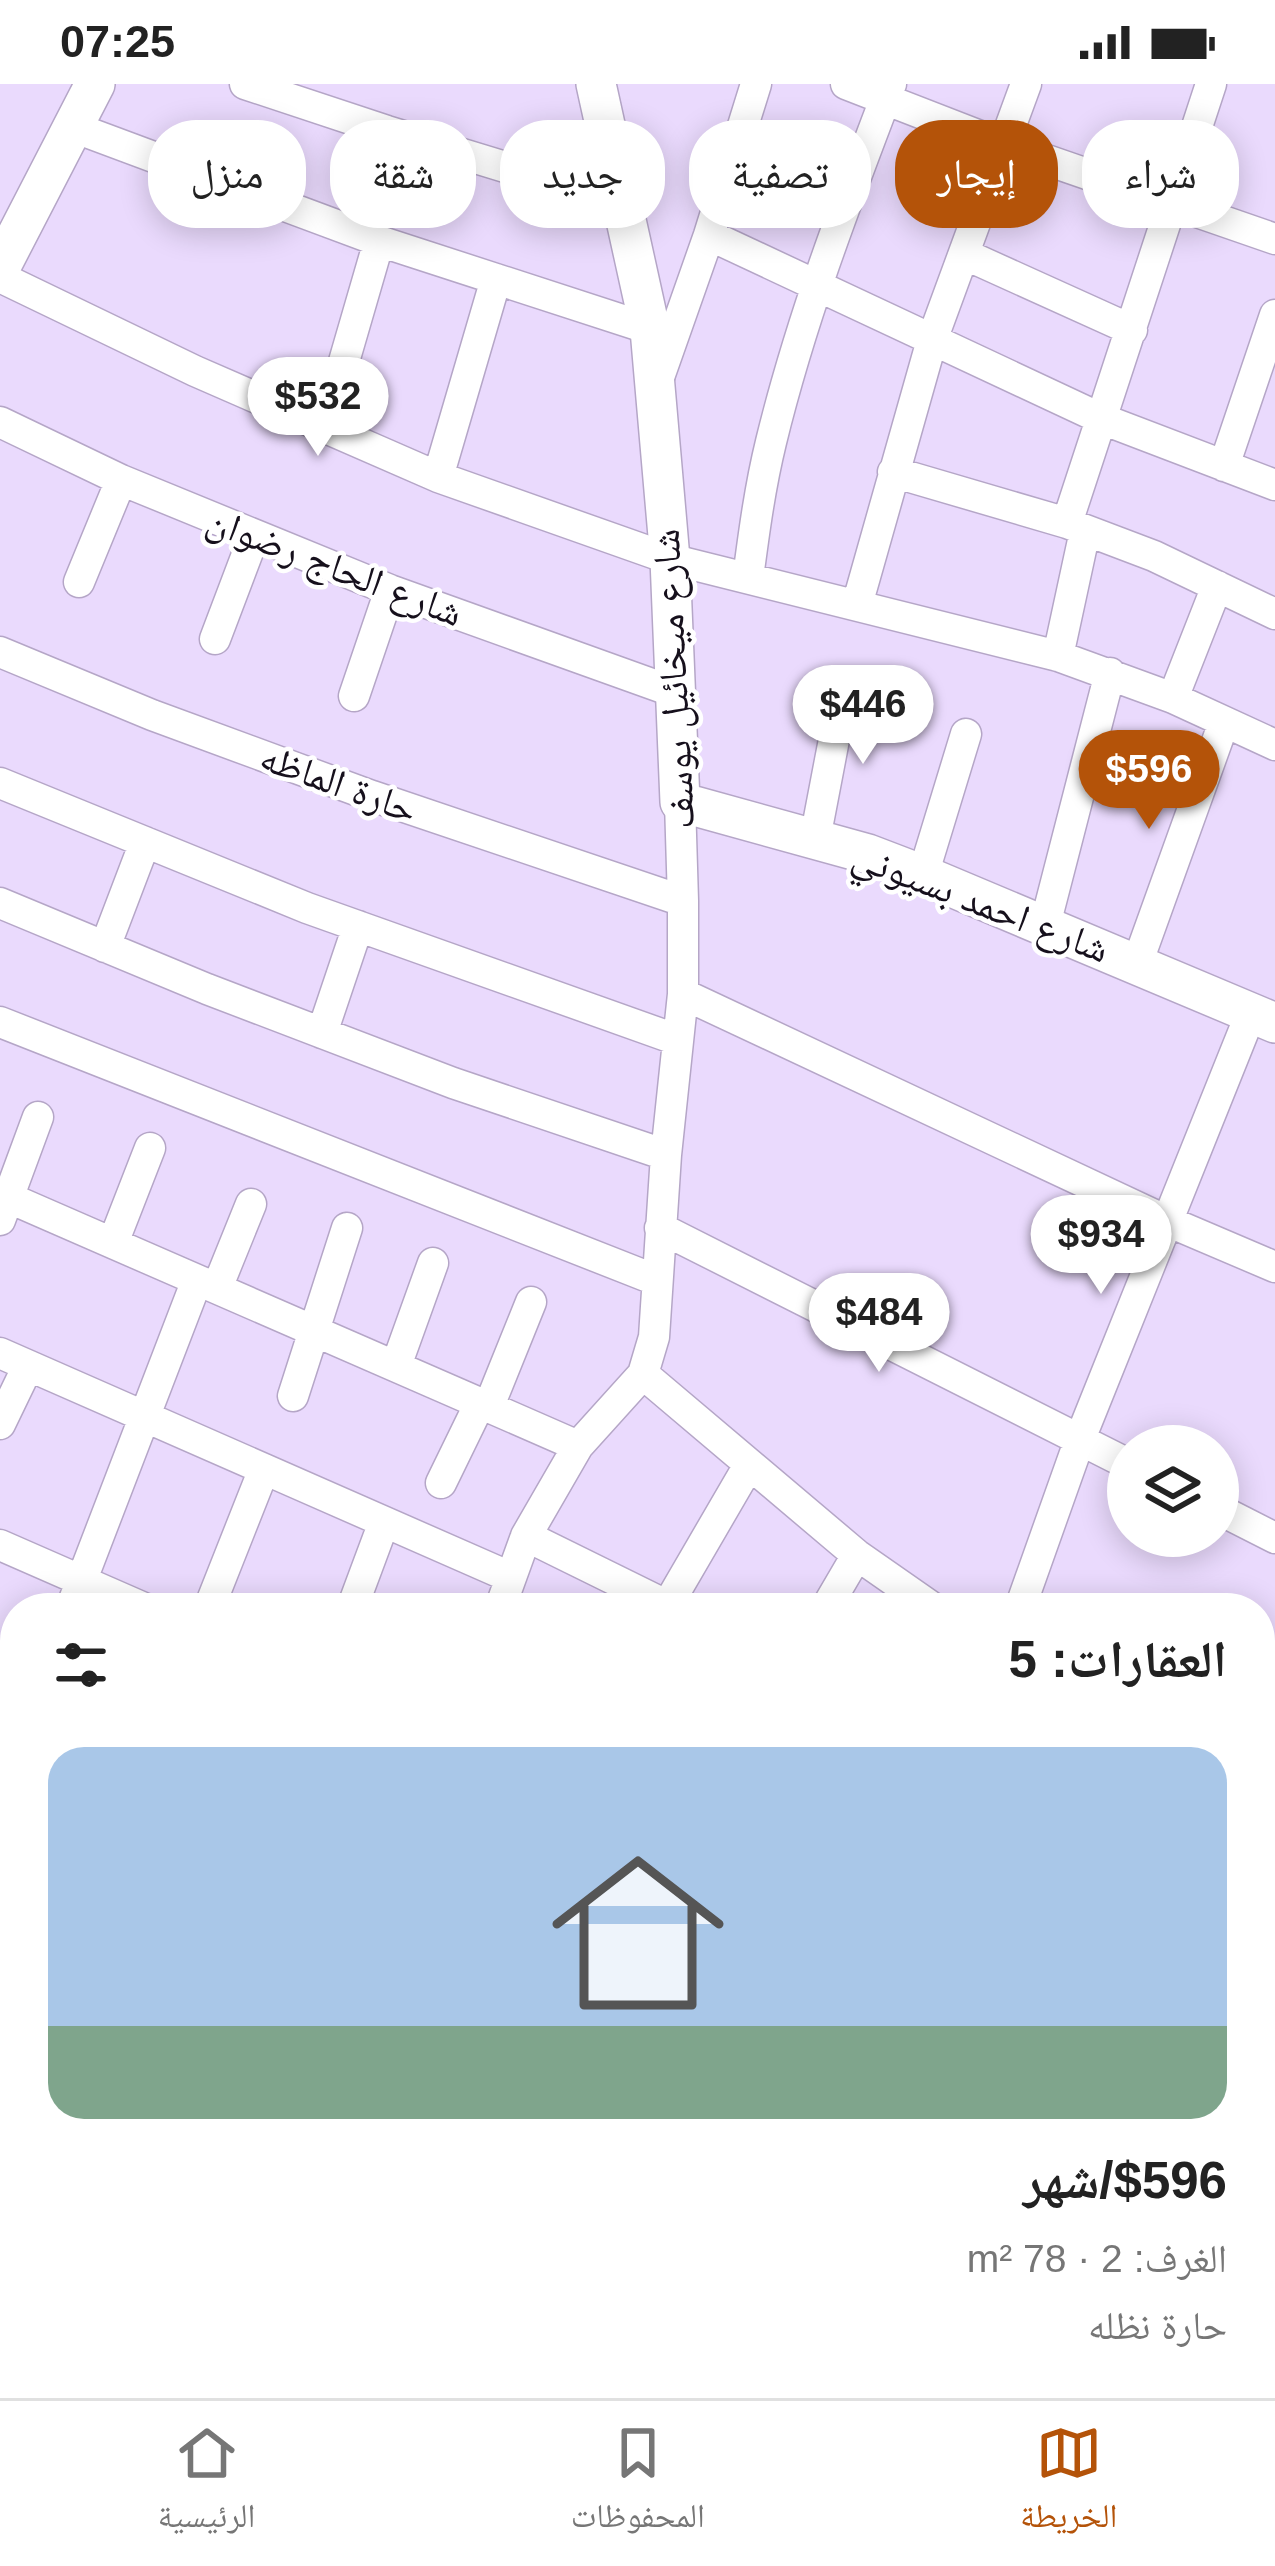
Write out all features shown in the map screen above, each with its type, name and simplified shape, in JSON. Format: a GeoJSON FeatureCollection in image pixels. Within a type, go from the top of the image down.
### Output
{"type":"FeatureCollection","features":[{"type":"Feature","properties":{"kind":"street"},"geometry":{"type":"LineString","coordinates":[[0,268],[95,84]]}},
{"type":"Feature","properties":{"kind":"street"},"geometry":{"type":"LineString","coordinates":[[245,84],[500,165]]}},
{"type":"Feature","properties":{"kind":"street","name":"شارع ميخائيل يوسف"},"geometry":{"type":"LineString","coordinates":[[596,84],[604,120]]}},
{"type":"Feature","properties":{"kind":"street"},"geometry":{"type":"LineString","coordinates":[[655,392],[756,84]]}},
{"type":"Feature","properties":{"kind":"street"},"geometry":{"type":"LineString","coordinates":[[845,84],[888,91],[949,120]]}},
{"type":"Feature","properties":{"kind":"street"},"geometry":{"type":"LineString","coordinates":[[1013,120],[1026,84]]}},
{"type":"Feature","properties":{"kind":"street"},"geometry":{"type":"LineString","coordinates":[[1199,120],[1210,84]]}},
{"type":"Feature","properties":{"kind":"street"},"geometry":{"type":"LineString","coordinates":[[748,578],[770,446],[816,285],[888,91]]}},
{"type":"Feature","properties":{"kind":"street"},"geometry":{"type":"LineString","coordinates":[[73,127],[379,242],[650,329]]}},
{"type":"Feature","properties":{"kind":"street"},"geometry":{"type":"LineString","coordinates":[[1239,227],[1275,239]]}},
{"type":"Feature","properties":{"kind":"street","name":"شارع ميخائيل يوسف"},"geometry":{"type":"LineString","coordinates":[[628,228],[650,329],[670,559],[683,901],[683,994],[666,1154],[655,1336],[643,1374]]}},
{"type":"Feature","properties":{"kind":"street"},"geometry":{"type":"LineString","coordinates":[[857,605],[932,340],[973,228]]}},
{"type":"Feature","properties":{"kind":"street"},"geometry":{"type":"LineString","coordinates":[[1058,656],[1076,527],[1102,419],[1166,228]]}},
{"type":"Feature","properties":{"kind":"street"},"geometry":{"type":"LineString","coordinates":[[709,235],[1102,419],[1275,485]]}},
{"type":"Feature","properties":{"kind":"street"},"geometry":{"type":"LineString","coordinates":[[326,427],[379,242]]}},
{"type":"Feature","properties":{"kind":"street"},"geometry":{"type":"LineString","coordinates":[[964,254],[1132,330]]}},
{"type":"Feature","properties":{"kind":"street"},"geometry":{"type":"LineString","coordinates":[[0,277],[195,371],[438,476],[670,559],[1058,656],[1173,698],[1275,745]]}},
{"type":"Feature","properties":{"kind":"street"},"geometry":{"type":"LineString","coordinates":[[438,476],[496,279]]}},
{"type":"Feature","properties":{"kind":"street"},"geometry":{"type":"LineString","coordinates":[[1224,466],[1275,315]]}},
{"type":"Feature","properties":{"kind":"street","name":"شارع الحاج رضوان"},"geometry":{"type":"LineString","coordinates":[[0,422],[254,536],[676,693]]}},
{"type":"Feature","properties":{"kind":"street"},"geometry":{"type":"LineString","coordinates":[[893,472],[1076,527],[1154,556],[1275,614]]}},
{"type":"Feature","properties":{"kind":"street"},"geometry":{"type":"LineString","coordinates":[[79,582],[121,480]]}},
{"type":"Feature","properties":{"kind":"street"},"geometry":{"type":"LineString","coordinates":[[215,639],[254,536]]}},
{"type":"Feature","properties":{"kind":"street"},"geometry":{"type":"LineString","coordinates":[[1173,698],[1217,586]]}},
{"type":"Feature","properties":{"kind":"street"},"geometry":{"type":"LineString","coordinates":[[354,696],[390,590]]}},
{"type":"Feature","properties":{"kind":"street","name":"حارة الماظه"},"geometry":{"type":"LineString","coordinates":[[0,652],[152,715],[372,796],[683,901]]}},
{"type":"Feature","properties":{"kind":"street"},"geometry":{"type":"LineString","coordinates":[[1045,925],[1110,674]]}},
{"type":"Feature","properties":{"kind":"street"},"geometry":{"type":"LineString","coordinates":[[815,839],[845,682]]}},
{"type":"Feature","properties":{"kind":"street"},"geometry":{"type":"LineString","coordinates":[[1137,964],[1224,722]]}},
{"type":"Feature","properties":{"kind":"street"},"geometry":{"type":"LineString","coordinates":[[923,874],[967,734]]}},
{"type":"Feature","properties":{"kind":"street"},"geometry":{"type":"LineString","coordinates":[[0,783],[358,926],[678,1040]]}},
{"type":"Feature","properties":{"kind":"street","name":"شارع احمد بسيوني"},"geometry":{"type":"LineString","coordinates":[[680,802],[923,874],[1263,1018]]}},
{"type":"Feature","properties":{"kind":"street"},"geometry":{"type":"LineString","coordinates":[[105,947],[145,842]]}},
{"type":"Feature","properties":{"kind":"street"},"geometry":{"type":"LineString","coordinates":[[0,903],[453,1083],[666,1154]]}},
{"type":"Feature","properties":{"kind":"street"},"geometry":{"type":"LineString","coordinates":[[322,1033],[358,926]]}},
{"type":"Feature","properties":{"kind":"street"},"geometry":{"type":"LineString","coordinates":[[683,994],[1275,1267]]}},
{"type":"Feature","properties":{"kind":"street"},"geometry":{"type":"LineString","coordinates":[[1025,1593],[1080,1439],[1167,1221],[1263,1018]]}},
{"type":"Feature","properties":{"kind":"street"},"geometry":{"type":"LineString","coordinates":[[0,1022],[656,1280]]}},
{"type":"Feature","properties":{"kind":"street"},"geometry":{"type":"LineString","coordinates":[[38,1117],[3,1204],[113,1243],[578,1446]]}},
{"type":"Feature","properties":{"kind":"street"},"geometry":{"type":"LineString","coordinates":[[113,1243],[150,1148]]}},
{"type":"Feature","properties":{"kind":"street"},"geometry":{"type":"LineString","coordinates":[[77,1593],[146,1417],[207,1284],[251,1204]]}},
{"type":"Feature","properties":{"kind":"street"},"geometry":{"type":"LineString","coordinates":[[293,1396],[346,1228]]}},
{"type":"Feature","properties":{"kind":"street"},"geometry":{"type":"LineString","coordinates":[[660,1228],[1107,1453]]}},
{"type":"Feature","properties":{"kind":"street"},"geometry":{"type":"LineString","coordinates":[[396,1366],[433,1263]]}},
{"type":"Feature","properties":{"kind":"street"},"geometry":{"type":"LineString","coordinates":[[441,1483],[531,1302]]}},
{"type":"Feature","properties":{"kind":"street"},"geometry":{"type":"LineString","coordinates":[[0,1424],[14,1359],[510,1577]]}},
{"type":"Feature","properties":{"kind":"street"},"geometry":{"type":"LineString","coordinates":[[505,1593],[526,1536],[578,1446],[643,1374],[857,1555],[911,1593]]}},
{"type":"Feature","properties":{"kind":"street"},"geometry":{"type":"LineString","coordinates":[[678,1593],[749,1466]]}},
{"type":"Feature","properties":{"kind":"street"},"geometry":{"type":"LineString","coordinates":[[215,1593],[264,1468]]}},
{"type":"Feature","properties":{"kind":"street"},"geometry":{"type":"LineString","coordinates":[[1239,1520],[1275,1538]]}},
{"type":"Feature","properties":{"kind":"street"},"geometry":{"type":"LineString","coordinates":[[358,1593],[384,1522]]}},
{"type":"Feature","properties":{"kind":"street"},"geometry":{"type":"LineString","coordinates":[[526,1536],[642,1593]]}},
{"type":"Feature","properties":{"kind":"street"},"geometry":{"type":"LineString","coordinates":[[0,1544],[73,1593]]}},
{"type":"Feature","properties":{"kind":"street"},"geometry":{"type":"LineString","coordinates":[[835,1593],[857,1555]]}}]}
